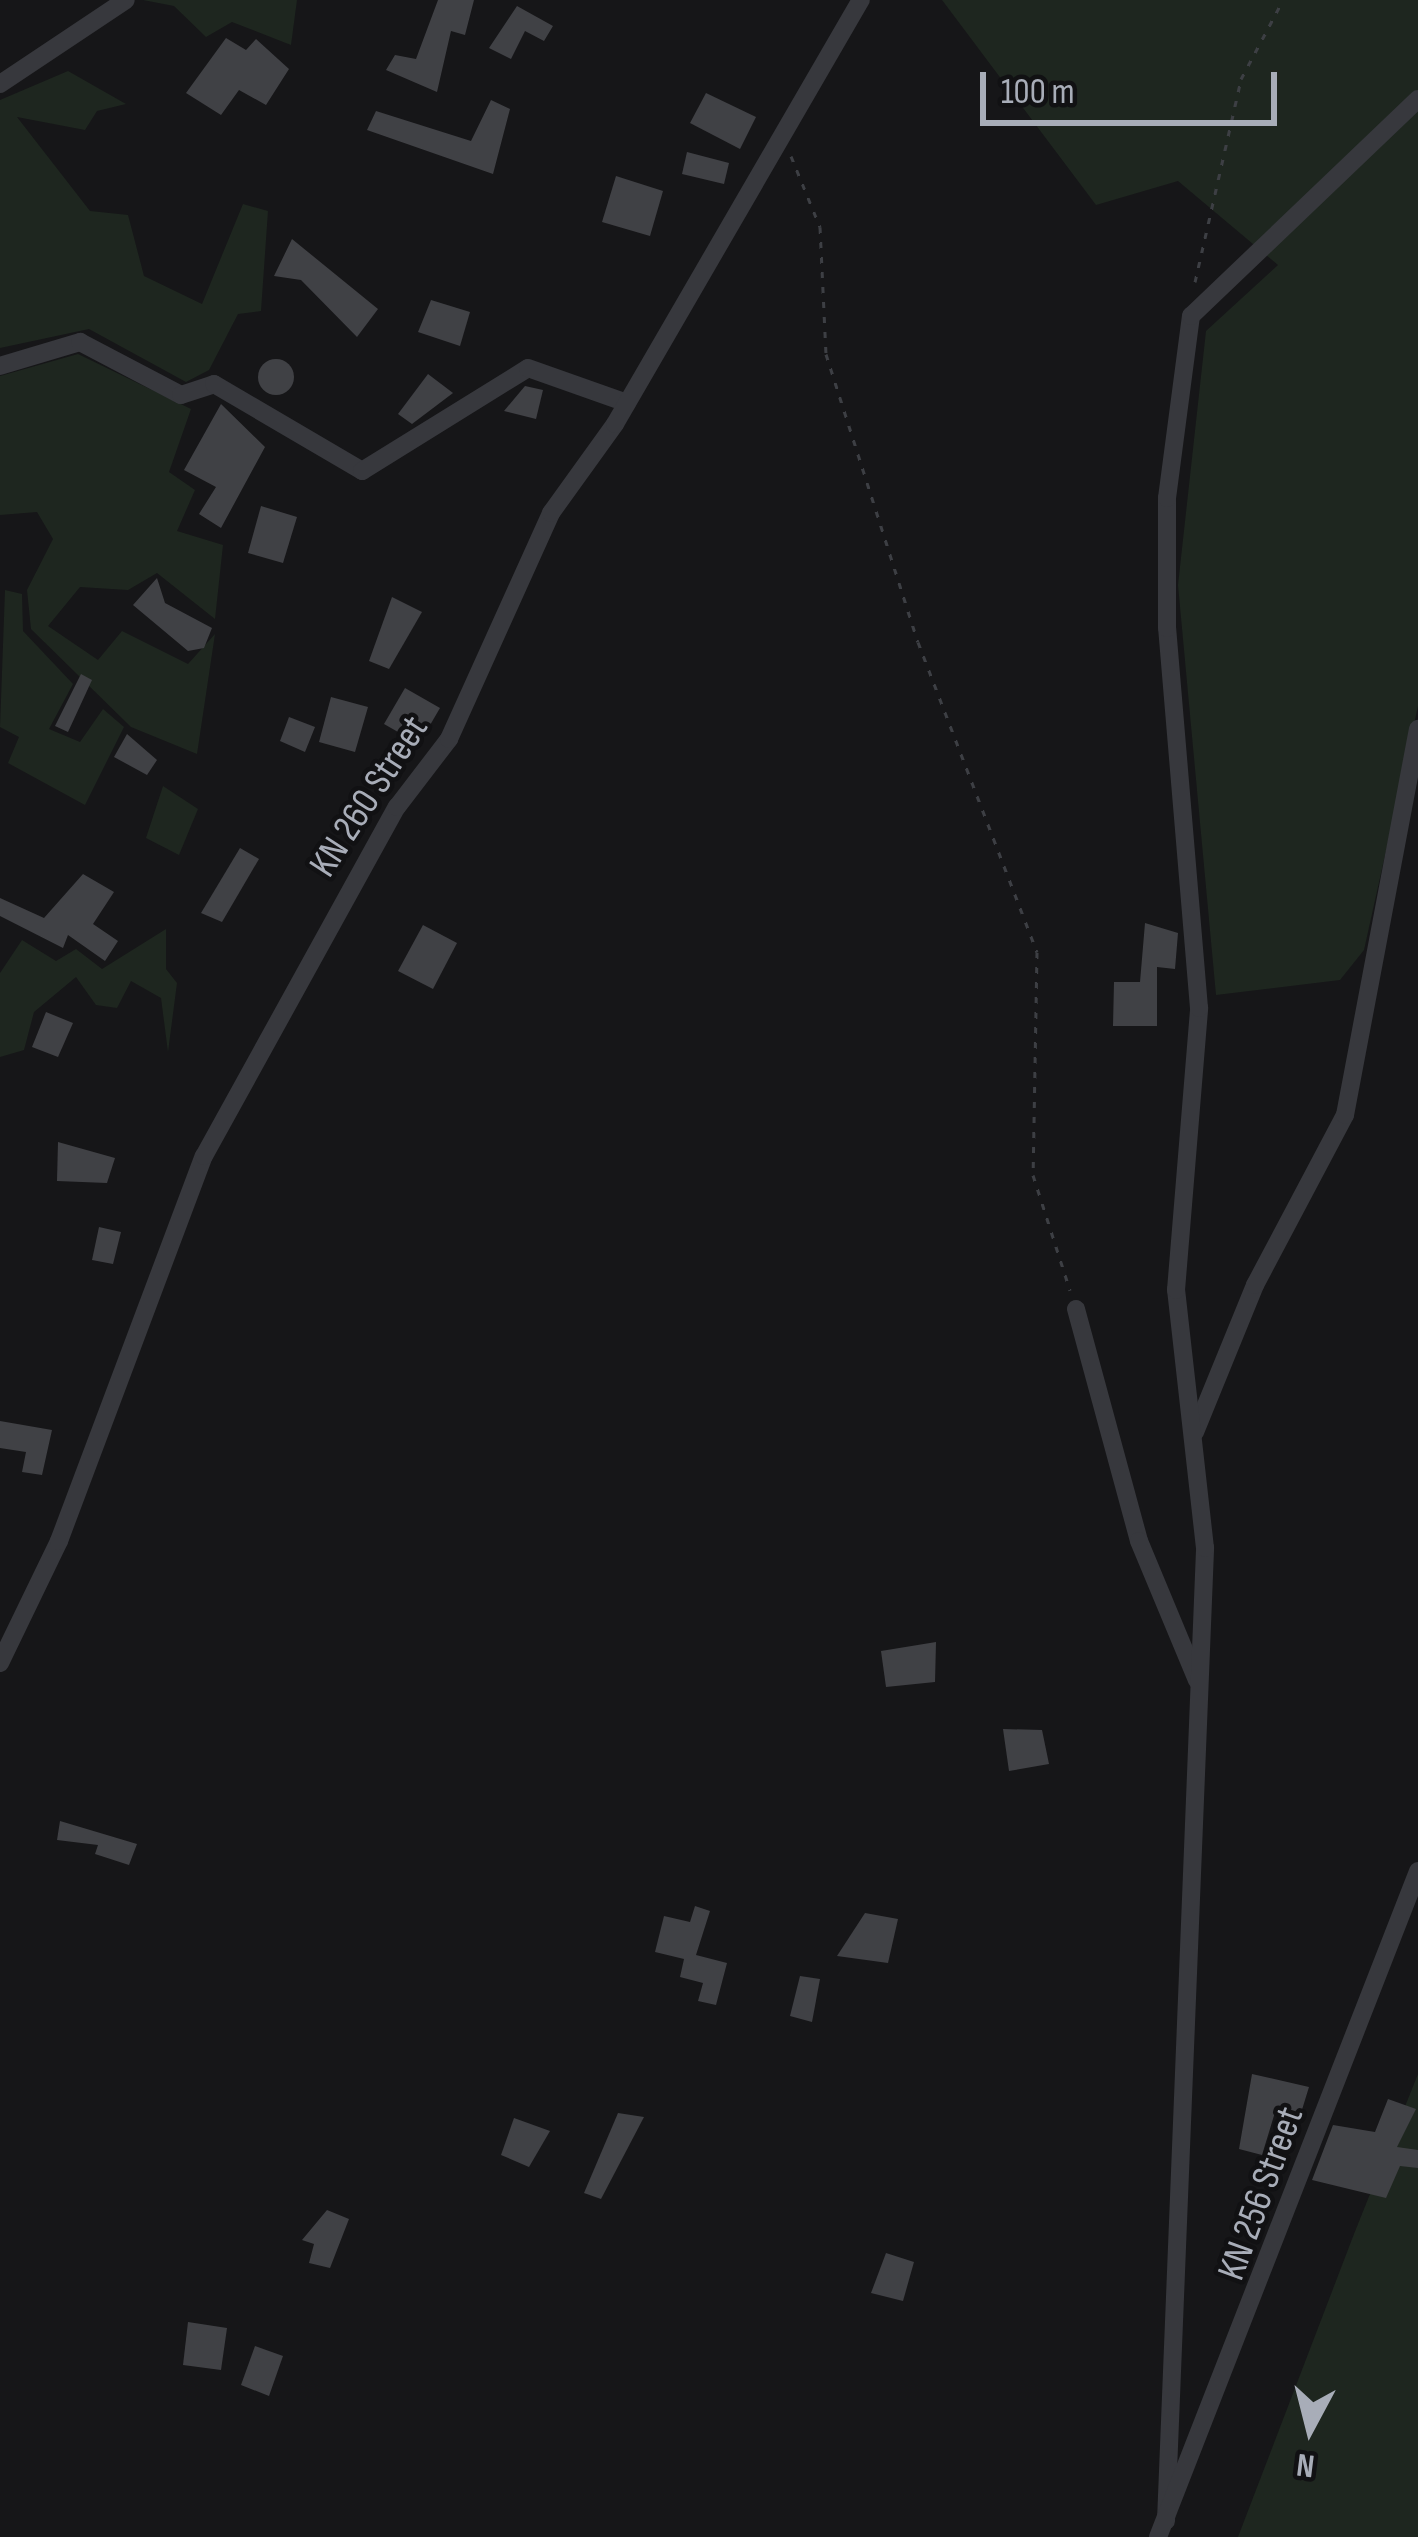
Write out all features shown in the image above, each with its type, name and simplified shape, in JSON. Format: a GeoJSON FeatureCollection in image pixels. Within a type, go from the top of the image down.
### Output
{"type":"FeatureCollection","features":[{"type":"Feature","properties":{"kind":"street"},"geometry":{"type":"LineString","coordinates":[[0,84],[126,0]]}},
{"type":"Feature","properties":{"kind":"street","name":"KN 260 Street"},"geometry":{"type":"LineString","coordinates":[[0,1663],[59,1541],[204,1156],[397,807],[448,739],[551,513],[627,403],[861,0]]}},
{"type":"Feature","properties":{"kind":"street"},"geometry":{"type":"LineString","coordinates":[[1162,2529],[1205,1548],[1176,1290],[1198,964],[1163,556],[1191,316],[1418,99]]}},
{"type":"Feature","properties":{"kind":"street"},"geometry":{"type":"LineString","coordinates":[[0,365],[80,342],[181,395],[214,384],[362,471],[528,368],[627,403]]}},
{"type":"Feature","properties":{"kind":"street"},"geometry":{"type":"LineString","coordinates":[[1194,1434],[1255,1285],[1345,1115],[1418,729]]}},
{"type":"Feature","properties":{"kind":"street"},"geometry":{"type":"LineString","coordinates":[[1076,1309],[1138,1541],[1199,1684]]}},
{"type":"Feature","properties":{"kind":"street","name":"KN 256 Street"},"geometry":{"type":"LineString","coordinates":[[1162,2529],[1418,1870]]}},
{"type":"Feature","properties":{"kind":"path"},"geometry":{"type":"LineString","coordinates":[[1191,316],[1241,79],[1283,0]]}},
{"type":"Feature","properties":{"kind":"path"},"geometry":{"type":"LineString","coordinates":[[781,137],[820,227],[826,354],[857,452],[918,642],[1027,910],[1041,1000],[1033,1175],[1076,1309]]}},
{"type":"Feature","properties":{"kind":"shaded area"},"geometry":{"type":"Polygon","coordinates":[[[143,0],[297,0],[291,45],[232,22],[206,37],[174,6],[143,0]]]}},
{"type":"Feature","properties":{"kind":"shaded area"},"geometry":{"type":"Polygon","coordinates":[[[942,0],[1418,0],[1418,706],[1364,950],[1340,980],[1216,995],[1178,585],[1206,331],[1278,265],[1178,181],[1096,205],[942,0]]]}},
{"type":"Feature","properties":{"kind":"shaded area"},"geometry":{"type":"Polygon","coordinates":[[[68,71],[126,104],[97,111],[85,130],[17,117],[90,211],[128,215],[144,276],[202,304],[243,204],[268,211],[261,311],[238,314],[209,370],[186,382],[89,329],[0,348],[0,100],[68,71]]]}},
{"type":"Feature","properties":{"kind":"shaded area"},"geometry":{"type":"Polygon","coordinates":[[[78,354],[191,409],[169,472],[195,490],[177,531],[223,545],[215,619],[157,573],[128,590],[80,587],[48,626],[98,660],[122,631],[188,664],[215,634],[197,754],[131,727],[31,629],[27,590],[53,539],[37,512],[0,515],[0,376],[78,354]]]}},
{"type":"Feature","properties":{"kind":"shaded area"},"geometry":{"type":"Polygon","coordinates":[[[5,590],[22,594],[23,631],[73,684],[49,729],[80,742],[103,709],[124,727],[85,805],[8,763],[19,737],[0,727],[5,590]]]}},
{"type":"Feature","properties":{"kind":"shaded area"},"geometry":{"type":"Polygon","coordinates":[[[163,786],[198,809],[179,855],[146,838],[163,786]]]}},
{"type":"Feature","properties":{"kind":"shaded area"},"geometry":{"type":"Polygon","coordinates":[[[166,929],[166,969],[177,983],[168,1052],[161,998],[131,981],[117,1008],[96,1005],[76,977],[34,1012],[24,1050],[0,1057],[0,973],[22,940],[56,961],[76,949],[102,969],[166,929]]]}},
{"type":"Feature","properties":{"kind":"shaded area"},"geometry":{"type":"Polygon","coordinates":[[[1418,2074],[1418,2537],[1238,2537],[1354,2234],[1418,2074]]]}},
{"type":"Feature","properties":{"kind":"building"},"geometry":{"type":"Polygon","coordinates":[[[438,0],[474,0],[465,35],[451,31],[437,92],[386,70],[395,55],[416,59],[438,0]]]}},
{"type":"Feature","properties":{"kind":"building"},"geometry":{"type":"Polygon","coordinates":[[[517,6],[553,26],[544,41],[525,31],[511,59],[489,48],[517,6]]]}},
{"type":"Feature","properties":{"kind":"building"},"geometry":{"type":"Polygon","coordinates":[[[226,38],[246,50],[256,39],[289,69],[266,105],[239,90],[221,115],[186,93],[226,38]]]}},
{"type":"Feature","properties":{"kind":"building"},"geometry":{"type":"Polygon","coordinates":[[[706,93],[756,117],[740,149],[690,123],[706,93]]]}},
{"type":"Feature","properties":{"kind":"building"},"geometry":{"type":"Polygon","coordinates":[[[491,100],[510,109],[493,174],[367,130],[376,111],[471,141],[491,100]]]}},
{"type":"Feature","properties":{"kind":"building"},"geometry":{"type":"Polygon","coordinates":[[[687,152],[729,163],[724,184],[682,174],[687,152]]]}},
{"type":"Feature","properties":{"kind":"building"},"geometry":{"type":"Polygon","coordinates":[[[616,176],[663,191],[650,236],[602,222],[616,176]]]}},
{"type":"Feature","properties":{"kind":"building"},"geometry":{"type":"Polygon","coordinates":[[[292,239],[378,309],[357,337],[301,280],[274,276],[292,239]]]}},
{"type":"Feature","properties":{"kind":"building"},"geometry":{"type":"Polygon","coordinates":[[[431,300],[470,312],[460,346],[418,332],[431,300]]]}},
{"type":"Feature","properties":{"kind":"building"},"geometry":{"type":"Polygon","coordinates":[[[276,359],[289,364],[294,377],[289,390],[276,395],[263,390],[258,377],[263,364],[276,359]]]}},
{"type":"Feature","properties":{"kind":"building"},"geometry":{"type":"Polygon","coordinates":[[[428,374],[453,393],[412,424],[398,414],[428,374]]]}},
{"type":"Feature","properties":{"kind":"building"},"geometry":{"type":"Polygon","coordinates":[[[525,386],[543,390],[536,419],[504,411],[525,386]]]}},
{"type":"Feature","properties":{"kind":"building"},"geometry":{"type":"Polygon","coordinates":[[[221,404],[265,447],[221,528],[199,514],[216,487],[184,470],[221,404]]]}},
{"type":"Feature","properties":{"kind":"building"},"geometry":{"type":"Polygon","coordinates":[[[261,506],[297,517],[283,563],[248,553],[261,506]]]}},
{"type":"Feature","properties":{"kind":"building"},"geometry":{"type":"Polygon","coordinates":[[[157,578],[165,603],[212,628],[204,648],[188,651],[133,605],[157,578]]]}},
{"type":"Feature","properties":{"kind":"building"},"geometry":{"type":"Polygon","coordinates":[[[392,597],[422,612],[389,669],[369,661],[392,597]]]}},
{"type":"Feature","properties":{"kind":"building"},"geometry":{"type":"Polygon","coordinates":[[[81,674],[92,680],[68,732],[55,726],[81,674]]]}},
{"type":"Feature","properties":{"kind":"building"},"geometry":{"type":"Polygon","coordinates":[[[405,688],[440,708],[419,744],[384,724],[405,688]]]}},
{"type":"Feature","properties":{"kind":"building"},"geometry":{"type":"Polygon","coordinates":[[[331,697],[368,707],[355,752],[319,742],[331,697]]]}},
{"type":"Feature","properties":{"kind":"building"},"geometry":{"type":"Polygon","coordinates":[[[289,717],[315,727],[305,752],[280,741],[289,717]]]}},
{"type":"Feature","properties":{"kind":"building"},"geometry":{"type":"Polygon","coordinates":[[[127,734],[157,760],[147,775],[114,757],[127,734]]]}},
{"type":"Feature","properties":{"kind":"building"},"geometry":{"type":"Polygon","coordinates":[[[240,848],[259,859],[222,922],[201,913],[240,848]]]}},
{"type":"Feature","properties":{"kind":"building"},"geometry":{"type":"Polygon","coordinates":[[[83,874],[114,892],[93,924],[118,941],[105,961],[68,935],[63,948],[0,916],[0,898],[44,918],[83,874]]]}},
{"type":"Feature","properties":{"kind":"building"},"geometry":{"type":"Polygon","coordinates":[[[1145,923],[1178,933],[1175,969],[1157,967],[1157,1026],[1113,1026],[1114,982],[1140,982],[1145,923]]]}},
{"type":"Feature","properties":{"kind":"building"},"geometry":{"type":"Polygon","coordinates":[[[423,925],[457,943],[433,989],[398,971],[423,925]]]}},
{"type":"Feature","properties":{"kind":"building"},"geometry":{"type":"Polygon","coordinates":[[[46,1012],[73,1023],[58,1057],[32,1047],[46,1012]]]}},
{"type":"Feature","properties":{"kind":"building"},"geometry":{"type":"Polygon","coordinates":[[[58,1142],[115,1158],[107,1183],[57,1181],[58,1142]]]}},
{"type":"Feature","properties":{"kind":"building"},"geometry":{"type":"Polygon","coordinates":[[[99,1227],[121,1232],[113,1264],[92,1260],[99,1227]]]}},
{"type":"Feature","properties":{"kind":"building"},"geometry":{"type":"Polygon","coordinates":[[[0,1421],[52,1430],[42,1475],[22,1472],[26,1452],[0,1448],[0,1421]]]}},
{"type":"Feature","properties":{"kind":"building"},"geometry":{"type":"Polygon","coordinates":[[[936,1642],[935,1682],[886,1687],[881,1651],[936,1642]]]}},
{"type":"Feature","properties":{"kind":"building"},"geometry":{"type":"Polygon","coordinates":[[[1003,1729],[1042,1730],[1049,1764],[1009,1771],[1003,1729]]]}},
{"type":"Feature","properties":{"kind":"building"},"geometry":{"type":"Polygon","coordinates":[[[60,1821],[137,1844],[129,1865],[95,1854],[98,1845],[57,1840],[60,1821]]]}},
{"type":"Feature","properties":{"kind":"building"},"geometry":{"type":"Polygon","coordinates":[[[695,1906],[710,1911],[696,1955],[727,1963],[716,2005],[698,2001],[703,1983],[680,1977],[684,1959],[655,1952],[664,1916],[690,1922],[695,1906]]]}},
{"type":"Feature","properties":{"kind":"building"},"geometry":{"type":"Polygon","coordinates":[[[865,1913],[898,1919],[888,1963],[837,1956],[865,1913]]]}},
{"type":"Feature","properties":{"kind":"building"},"geometry":{"type":"Polygon","coordinates":[[[800,1976],[820,1979],[812,2022],[790,2016],[800,1976]]]}},
{"type":"Feature","properties":{"kind":"building"},"geometry":{"type":"Polygon","coordinates":[[[1252,2074],[1309,2087],[1301,2113],[1276,2109],[1262,2155],[1239,2149],[1252,2074]]]}},
{"type":"Feature","properties":{"kind":"building"},"geometry":{"type":"Polygon","coordinates":[[[1388,2099],[1416,2109],[1397,2147],[1418,2150],[1418,2168],[1400,2166],[1386,2198],[1312,2180],[1333,2125],[1375,2132],[1388,2099]]]}},
{"type":"Feature","properties":{"kind":"building"},"geometry":{"type":"Polygon","coordinates":[[[618,2113],[644,2117],[601,2199],[584,2193],[618,2113]]]}},
{"type":"Feature","properties":{"kind":"building"},"geometry":{"type":"Polygon","coordinates":[[[514,2118],[550,2131],[529,2167],[501,2155],[514,2118]]]}},
{"type":"Feature","properties":{"kind":"building"},"geometry":{"type":"Polygon","coordinates":[[[327,2210],[349,2219],[330,2268],[309,2263],[314,2244],[302,2240],[327,2210]]]}},
{"type":"Feature","properties":{"kind":"building"},"geometry":{"type":"Polygon","coordinates":[[[886,2253],[914,2262],[903,2301],[871,2293],[886,2253]]]}},
{"type":"Feature","properties":{"kind":"building"},"geometry":{"type":"Polygon","coordinates":[[[188,2322],[227,2328],[221,2370],[183,2365],[188,2322]]]}},
{"type":"Feature","properties":{"kind":"building"},"geometry":{"type":"Polygon","coordinates":[[[255,2346],[283,2356],[269,2396],[241,2385],[255,2346]]]}}]}
